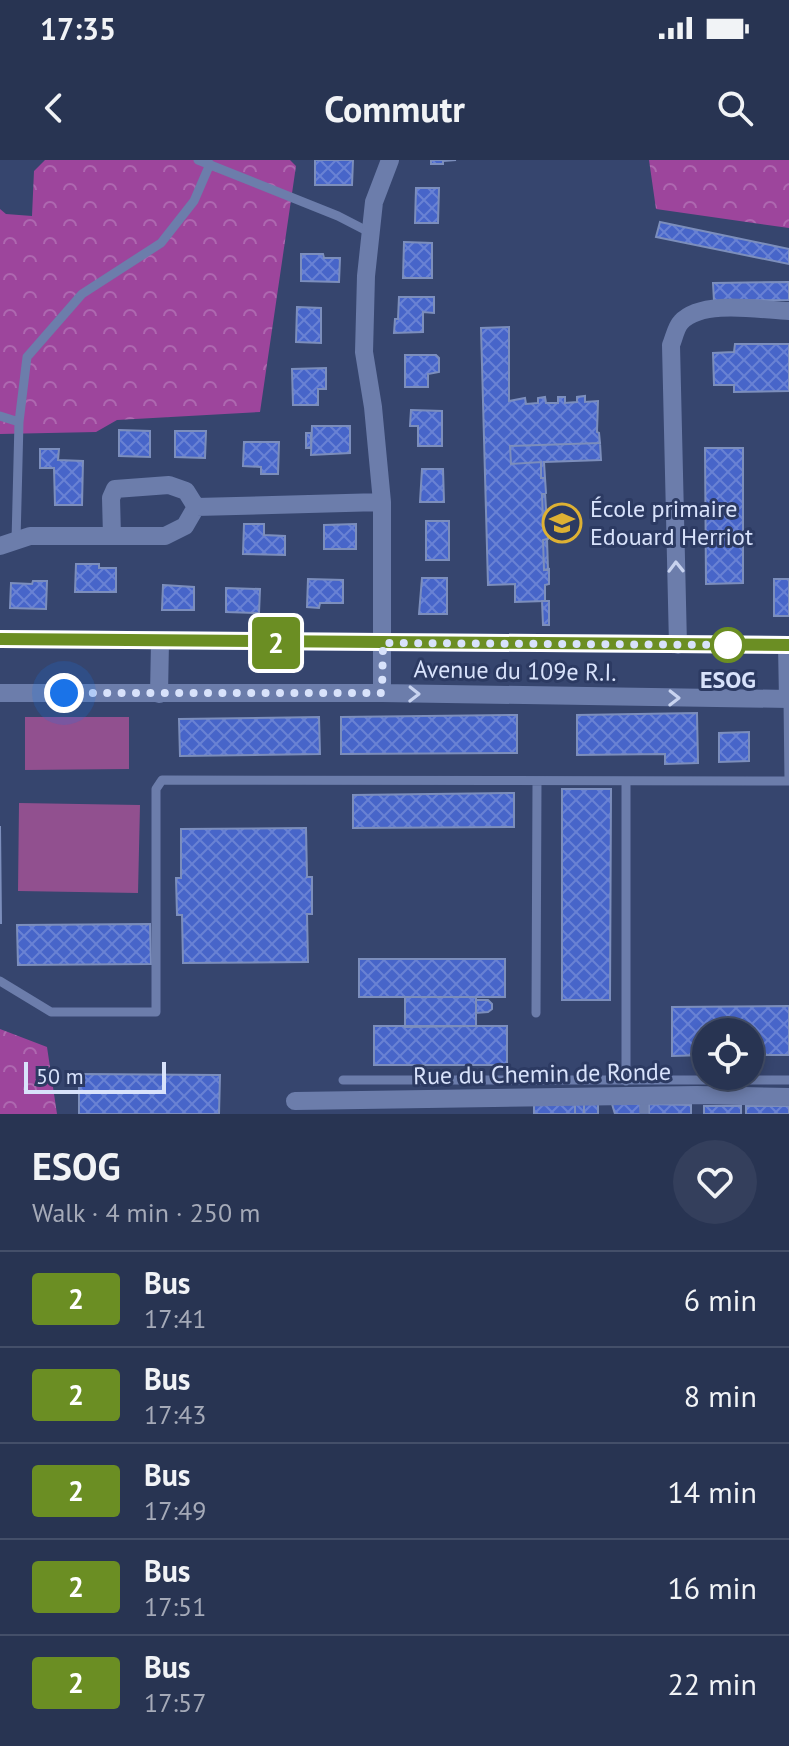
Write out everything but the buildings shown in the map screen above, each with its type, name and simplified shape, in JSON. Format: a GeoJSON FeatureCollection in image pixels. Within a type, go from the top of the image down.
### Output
{"type":"FeatureCollection","features":[{"type":"Feature","properties":{"kind":"street"},"geometry":{"type":"LineString","coordinates":[[382,693],[382,502],[364,352],[366,276],[374,202],[390,160]]}},
{"type":"Feature","properties":{"kind":"street"},"geometry":{"type":"LineString","coordinates":[[678,645],[671,345],[680,322],[697,312],[719,308],[789,311]]}},
{"type":"Feature","properties":{"kind":"street"},"geometry":{"type":"LineString","coordinates":[[112,536],[111,498],[115,489],[169,485],[186,491],[196,507]]}},
{"type":"Feature","properties":{"kind":"street"},"geometry":{"type":"LineString","coordinates":[[196,507],[382,502]]}},
{"type":"Feature","properties":{"kind":"street"},"geometry":{"type":"LineString","coordinates":[[8,543],[30,536],[165,536],[185,526],[196,507]]}},
{"type":"Feature","properties":{"kind":"street","name":"Avenue du 109e R.I."},"geometry":{"type":"LineString","coordinates":[[0,639],[788,645]]}},
{"type":"Feature","properties":{"kind":"street"},"geometry":{"type":"LineString","coordinates":[[159,694],[160,642]]}},
{"type":"Feature","properties":{"kind":"street"},"geometry":{"type":"LineString","coordinates":[[788,645],[789,699]]}},
{"type":"Feature","properties":{"kind":"street","name":"Avenue du 109e R.I."},"geometry":{"type":"LineString","coordinates":[[0,693],[382,693],[789,699]]}},
{"type":"Feature","properties":{"kind":"street","name":"Rue du Chemin de Ronde"},"geometry":{"type":"LineString","coordinates":[[295,1101],[426,1107],[697,1105],[789,1097]]}},
{"type":"Feature","properties":{"kind":"lane"},"geometry":{"type":"LineString","coordinates":[[198,160],[338,216],[371,233]]}},
{"type":"Feature","properties":{"kind":"lane"},"geometry":{"type":"LineString","coordinates":[[8,543],[27,357],[82,294],[161,243],[194,201],[210,164]]}},
{"type":"Feature","properties":{"kind":"lane"},"geometry":{"type":"LineString","coordinates":[[0,416],[19,422]]}},
{"type":"Feature","properties":{"kind":"lane"},"geometry":{"type":"LineString","coordinates":[[0,981],[51,1012],[156,1012],[156,789],[162,780],[788,781],[789,699]]}},
{"type":"Feature","properties":{"kind":"lane"},"geometry":{"type":"LineString","coordinates":[[536,1013],[537,781]]}},
{"type":"Feature","properties":{"kind":"lane"},"geometry":{"type":"LineString","coordinates":[[626,781],[626,1081]]}},
{"type":"Feature","properties":{"kind":"lane"},"geometry":{"type":"LineString","coordinates":[[343,1080],[789,1080]]}},
{"type":"Feature","properties":{"kind":"green space"},"geometry":{"type":"Polygon","coordinates":[[[45,160],[290,160],[296,166],[260,412],[117,420],[96,432],[0,434],[0,209],[6,214],[32,216],[34,171],[45,160]]]}},
{"type":"Feature","properties":{"kind":"green space"},"geometry":{"type":"Polygon","coordinates":[[[649,160],[789,160],[789,228],[656,209],[649,160]]]}},
{"type":"Feature","properties":{"kind":"green space"},"geometry":{"type":"Polygon","coordinates":[[[0,1029],[47,1047],[57,1114],[0,1114],[0,1029]]]}},
{"type":"Feature","properties":{"kind":"shaded area"},"geometry":{"type":"Polygon","coordinates":[[[25,717],[129,717],[129,769],[25,770],[25,717]]]}},
{"type":"Feature","properties":{"kind":"shaded area"},"geometry":{"type":"Polygon","coordinates":[[[19,803],[140,805],[138,893],[18,891],[19,803]]]}},
{"type":"Feature","properties":{"kind":"bus line","name":"2"},"geometry":{"type":"LineString","coordinates":[[0,639],[789,645]]}},
{"type":"Feature","properties":{"kind":"place","name":"École primaire Edouard Herriot"},"geometry":{"type":"Point","coordinates":[562,523]}},
{"type":"Feature","properties":{"kind":"place","name":"ESOG"},"geometry":{"type":"Point","coordinates":[728,645]}},
{"type":"Feature","properties":{"kind":"route"},"geometry":{"type":"LineString","coordinates":[[64,693],[382,693],[383,643],[733,645],[728,645]]}}]}
